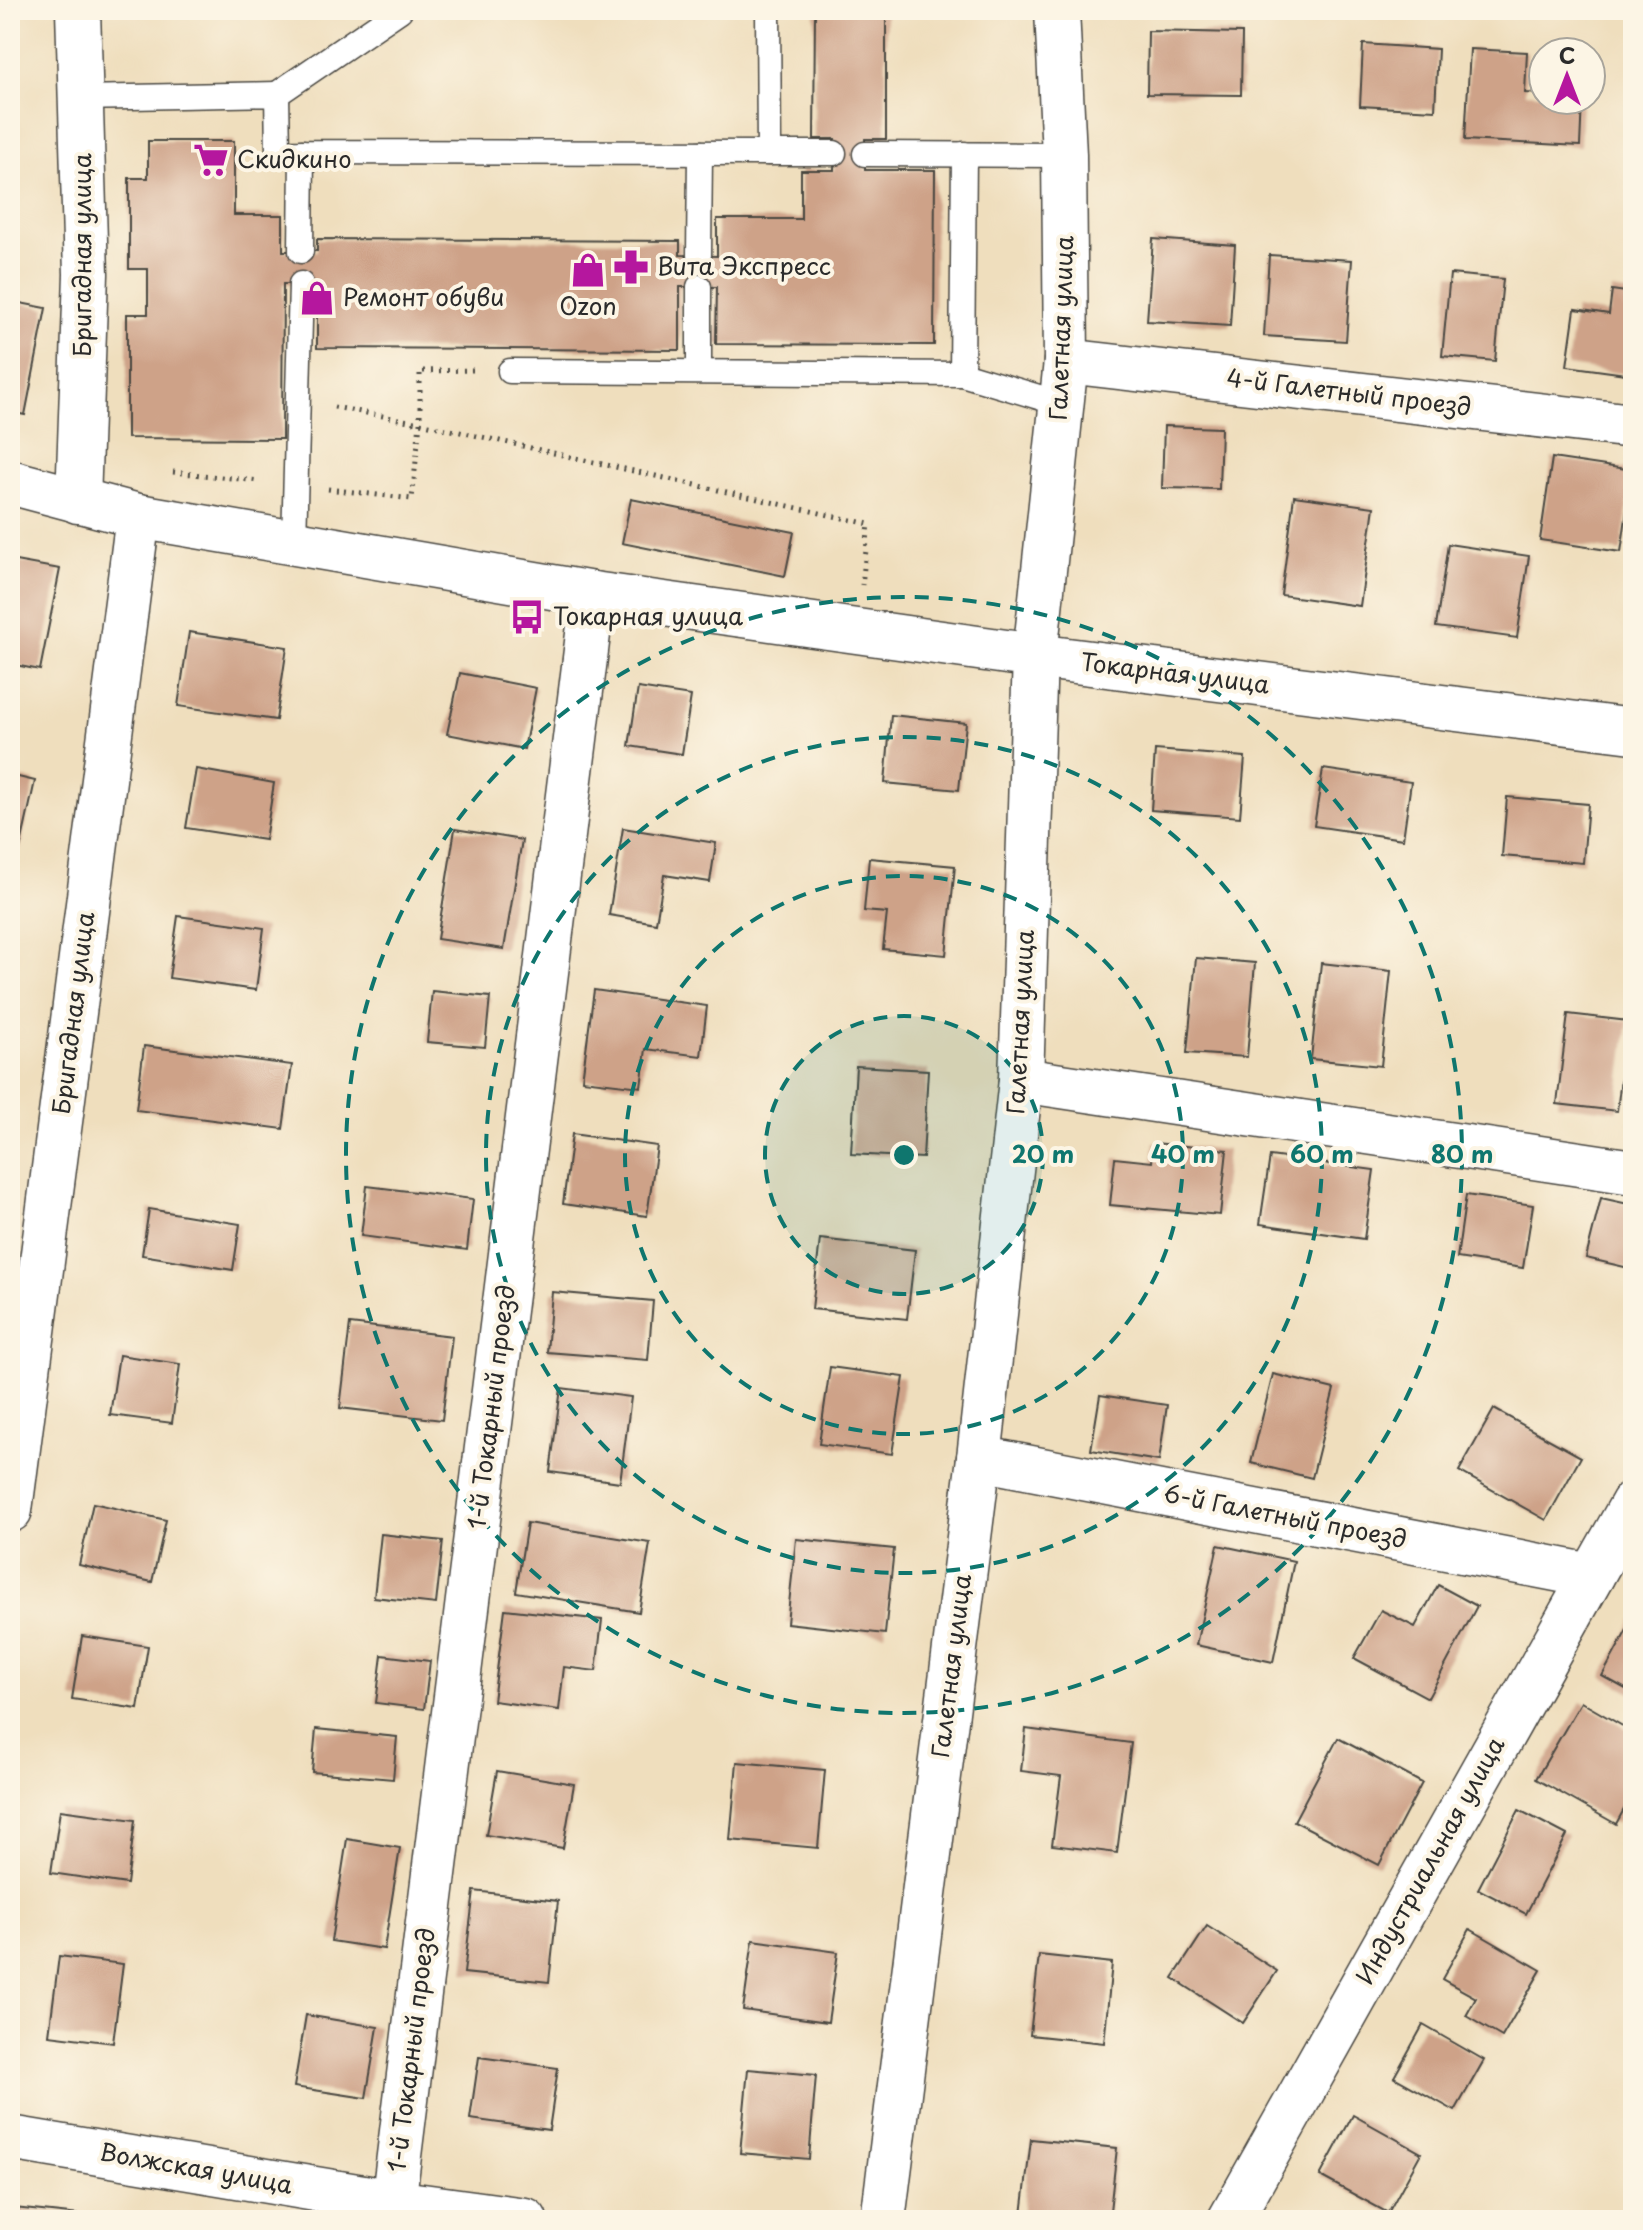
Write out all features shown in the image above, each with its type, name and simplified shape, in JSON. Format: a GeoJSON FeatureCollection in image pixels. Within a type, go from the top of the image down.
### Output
{"type":"FeatureCollection","features":[{"type":"Feature","properties":{"kind":"street","name":"Бригадная улица"},"geometry":{"type":"LineString","coordinates":[[78,10],[86,274],[78,501]]}},
{"type":"Feature","properties":{"kind":"street","name":"Галетная улица"},"geometry":{"type":"LineString","coordinates":[[883,2220],[979,1458],[1021,1080],[1035,656],[1066,361],[1064,155],[1057,10]]}},
{"type":"Feature","properties":{"kind":"street","name":"4-й Галетный проезд"},"geometry":{"type":"LineString","coordinates":[[1066,361],[1633,426]]}},
{"type":"Feature","properties":{"kind":"street","name":"Токарная улица"},"geometry":{"type":"LineString","coordinates":[[10,482],[138,516],[593,594],[1035,656],[1633,731]]}},
{"type":"Feature","properties":{"kind":"street","name":"Бригадная улица"},"geometry":{"type":"LineString","coordinates":[[10,1510],[138,516]]}},
{"type":"Feature","properties":{"kind":"street","name":"1-й Токарный проезд"},"geometry":{"type":"LineString","coordinates":[[392,2211],[593,594]]}},
{"type":"Feature","properties":{"kind":"street"},"geometry":{"type":"LineString","coordinates":[[1021,1080],[1633,1172]]}},
{"type":"Feature","properties":{"kind":"street","name":"6-й Галетный проезд"},"geometry":{"type":"LineString","coordinates":[[979,1458],[1592,1576]]}},
{"type":"Feature","properties":{"kind":"street","name":"Индустриальная улица"},"geometry":{"type":"LineString","coordinates":[[1230,2220],[1633,1503]]}},
{"type":"Feature","properties":{"kind":"street","name":"Волжская улица"},"geometry":{"type":"LineString","coordinates":[[10,2138],[392,2211],[525,2220]]}},
{"type":"Feature","properties":{"kind":"lane"},"geometry":{"type":"LineString","coordinates":[[82,98],[277,94],[400,10]]}},
{"type":"Feature","properties":{"kind":"lane"},"geometry":{"type":"LineString","coordinates":[[768,10],[769,153]]}},
{"type":"Feature","properties":{"kind":"lane"},"geometry":{"type":"LineString","coordinates":[[277,94],[278,152],[834,153]]}},
{"type":"Feature","properties":{"kind":"lane"},"geometry":{"type":"LineString","coordinates":[[301,251],[302,152]]}},
{"type":"Feature","properties":{"kind":"lane"},"geometry":{"type":"LineString","coordinates":[[699,255],[700,153]]}},
{"type":"Feature","properties":{"kind":"lane"},"geometry":{"type":"LineString","coordinates":[[865,154],[1064,155]]}},
{"type":"Feature","properties":{"kind":"lane"},"geometry":{"type":"LineString","coordinates":[[962,374],[964,154]]}},
{"type":"Feature","properties":{"kind":"lane"},"geometry":{"type":"LineString","coordinates":[[294,542],[301,284]]}},
{"type":"Feature","properties":{"kind":"lane"},"geometry":{"type":"LineString","coordinates":[[699,287],[699,371]]}},
{"type":"Feature","properties":{"kind":"lane"},"geometry":{"type":"LineString","coordinates":[[510,371],[962,374],[1062,404]]}},
{"type":"Feature","properties":{"kind":"path"},"geometry":{"type":"LineString","coordinates":[[172,472],[412,499],[420,423],[420,371],[465,370]]}},
{"type":"Feature","properties":{"kind":"path"},"geometry":{"type":"LineString","coordinates":[[297,401],[420,423],[869,524],[856,630]]}},
{"type":"Feature","properties":{"kind":"building"},"geometry":{"type":"Polygon","coordinates":[[[815,10],[886,10],[886,139],[865,139],[865,170],[935,170],[934,345],[716,344],[717,287],[680,287],[680,350],[317,348],[317,284],[283,284],[282,439],[127,438],[127,314],[148,314],[148,269],[129,269],[129,178],[148,178],[148,141],[234,141],[234,215],[283,215],[283,251],[317,251],[317,239],[680,241],[680,255],[717,256],[717,219],[801,219],[801,170],[834,170],[835,139],[814,139],[815,10]]]}},
{"type":"Feature","properties":{"kind":"building"},"geometry":{"type":"Polygon","coordinates":[[[1148,31],[1242,33],[1241,95],[1147,94],[1148,31]]]}},
{"type":"Feature","properties":{"kind":"building"},"geometry":{"type":"Polygon","coordinates":[[[1363,44],[1438,49],[1435,110],[1360,106],[1363,44]]]}},
{"type":"Feature","properties":{"kind":"building"},"geometry":{"type":"Polygon","coordinates":[[[1470,49],[1527,52],[1527,116],[1581,116],[1580,146],[1465,140],[1470,49]]]}},
{"type":"Feature","properties":{"kind":"building"},"geometry":{"type":"Polygon","coordinates":[[[1153,239],[1235,245],[1230,326],[1147,321],[1153,239]]]}},
{"type":"Feature","properties":{"kind":"building"},"geometry":{"type":"Polygon","coordinates":[[[1269,255],[1352,260],[1346,341],[1264,336],[1269,255]]]}},
{"type":"Feature","properties":{"kind":"building"},"geometry":{"type":"Polygon","coordinates":[[[1450,274],[1503,279],[1495,361],[1442,356],[1450,274]]]}},
{"type":"Feature","properties":{"kind":"building"},"geometry":{"type":"Polygon","coordinates":[[[1612,290],[1633,293],[1633,375],[1567,366],[1575,309],[1609,314],[1612,290]]]}},
{"type":"Feature","properties":{"kind":"building"},"geometry":{"type":"Polygon","coordinates":[[[10,301],[46,308],[25,415],[10,412],[10,301]]]}},
{"type":"Feature","properties":{"kind":"building"},"geometry":{"type":"Polygon","coordinates":[[[1164,426],[1221,428],[1219,489],[1162,488],[1164,426]]]}},
{"type":"Feature","properties":{"kind":"building"},"geometry":{"type":"Polygon","coordinates":[[[1552,458],[1633,470],[1621,552],[1540,540],[1552,458]]]}},
{"type":"Feature","properties":{"kind":"building"},"geometry":{"type":"Polygon","coordinates":[[[1294,496],[1374,507],[1360,606],[1281,595],[1294,496]]]}},
{"type":"Feature","properties":{"kind":"building"},"geometry":{"type":"Polygon","coordinates":[[[631,499],[794,532],[785,576],[622,543],[631,499]]]}},
{"type":"Feature","properties":{"kind":"building"},"geometry":{"type":"Polygon","coordinates":[[[1448,544],[1529,556],[1517,638],[1436,627],[1448,544]]]}},
{"type":"Feature","properties":{"kind":"building"},"geometry":{"type":"Polygon","coordinates":[[[10,560],[60,569],[40,670],[10,664],[10,560]]]}},
{"type":"Feature","properties":{"kind":"building"},"geometry":{"type":"Polygon","coordinates":[[[189,632],[287,647],[276,720],[178,706],[189,632]]]}},
{"type":"Feature","properties":{"kind":"building"},"geometry":{"type":"Polygon","coordinates":[[[460,673],[536,688],[524,749],[447,734],[460,673]]]}},
{"type":"Feature","properties":{"kind":"building"},"geometry":{"type":"Polygon","coordinates":[[[638,688],[691,696],[682,754],[629,746],[638,688]]]}},
{"type":"Feature","properties":{"kind":"building"},"geometry":{"type":"Polygon","coordinates":[[[891,715],[966,723],[959,790],[885,783],[891,715]]]}},
{"type":"Feature","properties":{"kind":"building"},"geometry":{"type":"Polygon","coordinates":[[[1155,750],[1245,757],[1240,817],[1151,810],[1155,750]]]}},
{"type":"Feature","properties":{"kind":"building"},"geometry":{"type":"Polygon","coordinates":[[[196,769],[274,783],[265,840],[186,828],[196,769]]]}},
{"type":"Feature","properties":{"kind":"building"},"geometry":{"type":"Polygon","coordinates":[[[1323,769],[1411,782],[1403,839],[1314,826],[1323,769]]]}},
{"type":"Feature","properties":{"kind":"building"},"geometry":{"type":"Polygon","coordinates":[[[10,775],[35,781],[20,849],[10,847],[10,775]]]}},
{"type":"Feature","properties":{"kind":"building"},"geometry":{"type":"Polygon","coordinates":[[[1507,797],[1588,804],[1583,863],[1502,856],[1507,797]]]}},
{"type":"Feature","properties":{"kind":"building"},"geometry":{"type":"Polygon","coordinates":[[[623,828],[716,843],[710,882],[664,875],[656,923],[609,915],[623,828]]]}},
{"type":"Feature","properties":{"kind":"building"},"geometry":{"type":"Polygon","coordinates":[[[455,829],[522,840],[504,949],[437,939],[455,829]]]}},
{"type":"Feature","properties":{"kind":"building"},"geometry":{"type":"Polygon","coordinates":[[[869,858],[955,866],[946,955],[883,949],[887,913],[864,911],[869,858]]]}},
{"type":"Feature","properties":{"kind":"building"},"geometry":{"type":"Polygon","coordinates":[[[178,916],[264,928],[256,990],[169,978],[178,916]]]}},
{"type":"Feature","properties":{"kind":"building"},"geometry":{"type":"Polygon","coordinates":[[[1196,958],[1255,963],[1247,1057],[1187,1053],[1196,958]]]}},
{"type":"Feature","properties":{"kind":"building"},"geometry":{"type":"Polygon","coordinates":[[[1321,963],[1391,971],[1381,1066],[1311,1059],[1321,963]]]}},
{"type":"Feature","properties":{"kind":"building"},"geometry":{"type":"Polygon","coordinates":[[[594,990],[707,1006],[701,1056],[646,1049],[641,1087],[582,1080],[594,990]]]}},
{"type":"Feature","properties":{"kind":"building"},"geometry":{"type":"Polygon","coordinates":[[[432,991],[490,997],[485,1047],[427,1042],[432,991]]]}},
{"type":"Feature","properties":{"kind":"building"},"geometry":{"type":"Polygon","coordinates":[[[1568,1014],[1628,1021],[1617,1111],[1557,1104],[1568,1014]]]}},
{"type":"Feature","properties":{"kind":"building"},"geometry":{"type":"Polygon","coordinates":[[[144,1046],[292,1065],[283,1129],[136,1110],[144,1046]]]}},
{"type":"Feature","properties":{"kind":"building"},"geometry":{"type":"Polygon","coordinates":[[[856,1066],[928,1070],[923,1158],[851,1154],[856,1066]]]}},
{"type":"Feature","properties":{"kind":"building"},"geometry":{"type":"Polygon","coordinates":[[[572,1134],[657,1146],[647,1216],[563,1204],[572,1134]]]}},
{"type":"Feature","properties":{"kind":"building"},"geometry":{"type":"Polygon","coordinates":[[[1154,1143],[1227,1150],[1220,1215],[1110,1205],[1115,1158],[1152,1162],[1154,1143]]]}},
{"type":"Feature","properties":{"kind":"building"},"geometry":{"type":"Polygon","coordinates":[[[1270,1156],[1374,1170],[1364,1239],[1260,1224],[1270,1156]]]}},
{"type":"Feature","properties":{"kind":"building"},"geometry":{"type":"Polygon","coordinates":[[[367,1186],[473,1199],[467,1250],[361,1236],[367,1186]]]}},
{"type":"Feature","properties":{"kind":"building"},"geometry":{"type":"Polygon","coordinates":[[[1466,1195],[1533,1205],[1523,1268],[1457,1258],[1466,1195]]]}},
{"type":"Feature","properties":{"kind":"building"},"geometry":{"type":"Polygon","coordinates":[[[1601,1198],[1633,1205],[1633,1269],[1586,1258],[1601,1198]]]}},
{"type":"Feature","properties":{"kind":"building"},"geometry":{"type":"Polygon","coordinates":[[[149,1209],[240,1224],[233,1270],[142,1255],[149,1209]]]}},
{"type":"Feature","properties":{"kind":"building"},"geometry":{"type":"Polygon","coordinates":[[[820,1239],[915,1250],[907,1319],[812,1309],[820,1239]]]}},
{"type":"Feature","properties":{"kind":"building"},"geometry":{"type":"Polygon","coordinates":[[[552,1292],[653,1301],[648,1360],[547,1352],[552,1292]]]}},
{"type":"Feature","properties":{"kind":"building"},"geometry":{"type":"Polygon","coordinates":[[[350,1324],[452,1336],[442,1420],[340,1408],[350,1324]]]}},
{"type":"Feature","properties":{"kind":"building"},"geometry":{"type":"Polygon","coordinates":[[[119,1355],[180,1364],[172,1423],[110,1415],[119,1355]]]}},
{"type":"Feature","properties":{"kind":"building"},"geometry":{"type":"Polygon","coordinates":[[[830,1367],[904,1377],[892,1454],[819,1444],[830,1367]]]}},
{"type":"Feature","properties":{"kind":"building"},"geometry":{"type":"Polygon","coordinates":[[[1273,1374],[1334,1389],[1312,1478],[1251,1463],[1273,1374]]]}},
{"type":"Feature","properties":{"kind":"building"},"geometry":{"type":"Polygon","coordinates":[[[561,1388],[631,1397],[620,1482],[550,1472],[561,1388]]]}},
{"type":"Feature","properties":{"kind":"building"},"geometry":{"type":"Polygon","coordinates":[[[1100,1395],[1167,1405],[1159,1461],[1091,1450],[1100,1395]]]}},
{"type":"Feature","properties":{"kind":"building"},"geometry":{"type":"Polygon","coordinates":[[[1494,1409],[1581,1457],[1546,1520],[1459,1471],[1494,1409]]]}},
{"type":"Feature","properties":{"kind":"building"},"geometry":{"type":"Polygon","coordinates":[[[93,1503],[166,1520],[152,1582],[79,1565],[93,1503]]]}},
{"type":"Feature","properties":{"kind":"building"},"geometry":{"type":"Polygon","coordinates":[[[527,1523],[650,1543],[639,1612],[516,1592],[527,1523]]]}},
{"type":"Feature","properties":{"kind":"building"},"geometry":{"type":"Polygon","coordinates":[[[381,1534],[443,1541],[436,1604],[374,1597],[381,1534]]]}},
{"type":"Feature","properties":{"kind":"building"},"geometry":{"type":"Polygon","coordinates":[[[796,1539],[894,1549],[885,1634],[787,1623],[796,1539]]]}},
{"type":"Feature","properties":{"kind":"building"},"geometry":{"type":"Polygon","coordinates":[[[1218,1545],[1294,1561],[1273,1662],[1196,1645],[1218,1545]]]}},
{"type":"Feature","properties":{"kind":"building"},"geometry":{"type":"Polygon","coordinates":[[[1438,1585],[1477,1606],[1428,1698],[1354,1658],[1381,1610],[1415,1627],[1438,1585]]]}},
{"type":"Feature","properties":{"kind":"building"},"geometry":{"type":"Polygon","coordinates":[[[505,1609],[602,1620],[596,1671],[564,1667],[559,1710],[493,1701],[505,1609]]]}},
{"type":"Feature","properties":{"kind":"building"},"geometry":{"type":"Polygon","coordinates":[[[1633,1619],[1633,1693],[1602,1676],[1633,1619]]]}},
{"type":"Feature","properties":{"kind":"building"},"geometry":{"type":"Polygon","coordinates":[[[82,1636],[148,1646],[138,1709],[72,1699],[82,1636]]]}},
{"type":"Feature","properties":{"kind":"building"},"geometry":{"type":"Polygon","coordinates":[[[382,1655],[430,1661],[424,1709],[376,1703],[382,1655]]]}},
{"type":"Feature","properties":{"kind":"building"},"geometry":{"type":"Polygon","coordinates":[[[1581,1702],[1633,1732],[1633,1739],[1626,1751],[1633,1755],[1633,1793],[1616,1824],[1536,1779],[1581,1702]]]}},
{"type":"Feature","properties":{"kind":"building"},"geometry":{"type":"Polygon","coordinates":[[[316,1729],[397,1737],[393,1779],[312,1772],[316,1729]]]}},
{"type":"Feature","properties":{"kind":"building"},"geometry":{"type":"Polygon","coordinates":[[[1026,1729],[1131,1743],[1117,1853],[1052,1845],[1061,1776],[1021,1771],[1026,1729]]]}},
{"type":"Feature","properties":{"kind":"building"},"geometry":{"type":"Polygon","coordinates":[[[1338,1738],[1422,1783],[1379,1865],[1294,1821],[1338,1738]]]}},
{"type":"Feature","properties":{"kind":"building"},"geometry":{"type":"Polygon","coordinates":[[[737,1762],[825,1770],[818,1848],[730,1840],[737,1762]]]}},
{"type":"Feature","properties":{"kind":"building"},"geometry":{"type":"Polygon","coordinates":[[[497,1771],[574,1784],[563,1848],[486,1835],[497,1771]]]}},
{"type":"Feature","properties":{"kind":"building"},"geometry":{"type":"Polygon","coordinates":[[[60,1810],[135,1820],[127,1884],[51,1873],[60,1810]]]}},
{"type":"Feature","properties":{"kind":"building"},"geometry":{"type":"Polygon","coordinates":[[[1519,1810],[1567,1835],[1526,1914],[1478,1889],[1519,1810]]]}},
{"type":"Feature","properties":{"kind":"building"},"geometry":{"type":"Polygon","coordinates":[[[347,1839],[400,1848],[384,1949],[331,1941],[347,1839]]]}},
{"type":"Feature","properties":{"kind":"building"},"geometry":{"type":"Polygon","coordinates":[[[474,1891],[558,1901],[549,1982],[464,1973],[474,1891]]]}},
{"type":"Feature","properties":{"kind":"building"},"geometry":{"type":"Polygon","coordinates":[[[1207,1926],[1277,1971],[1243,2023],[1173,1978],[1207,1926]]]}},
{"type":"Feature","properties":{"kind":"building"},"geometry":{"type":"Polygon","coordinates":[[[1470,1929],[1541,1970],[1502,2037],[1466,2016],[1476,1998],[1442,1979],[1470,1929]]]}},
{"type":"Feature","properties":{"kind":"building"},"geometry":{"type":"Polygon","coordinates":[[[753,1940],[838,1952],[828,2022],[743,2010],[753,1940]]]}},
{"type":"Feature","properties":{"kind":"building"},"geometry":{"type":"Polygon","coordinates":[[[1039,1955],[1112,1963],[1104,2043],[1030,2035],[1039,1955]]]}},
{"type":"Feature","properties":{"kind":"building"},"geometry":{"type":"Polygon","coordinates":[[[59,1956],[123,1964],[113,2043],[49,2035],[59,1956]]]}},
{"type":"Feature","properties":{"kind":"building"},"geometry":{"type":"Polygon","coordinates":[[[306,2015],[378,2027],[366,2098],[294,2087],[306,2015]]]}},
{"type":"Feature","properties":{"kind":"building"},"geometry":{"type":"Polygon","coordinates":[[[1423,2025],[1484,2060],[1455,2111],[1394,2077],[1423,2025]]]}},
{"type":"Feature","properties":{"kind":"building"},"geometry":{"type":"Polygon","coordinates":[[[479,2057],[558,2068],[549,2130],[470,2119],[479,2057]]]}},
{"type":"Feature","properties":{"kind":"building"},"geometry":{"type":"Polygon","coordinates":[[[748,2069],[816,2075],[809,2159],[740,2153],[748,2069]]]}},
{"type":"Feature","properties":{"kind":"building"},"geometry":{"type":"Polygon","coordinates":[[[1353,2115],[1421,2153],[1388,2213],[1320,2176],[1353,2115]]]}},
{"type":"Feature","properties":{"kind":"building"},"geometry":{"type":"Polygon","coordinates":[[[1031,2139],[1117,2148],[1109,2220],[1022,2215],[1031,2139]]]}},
{"type":"Feature","properties":{"kind":"building"},"geometry":{"type":"Polygon","coordinates":[[[14,2208],[88,2216],[88,2220],[13,2220],[14,2208]]]}},
{"type":"Feature","properties":{"kind":"place","name":"Скидкино"},"geometry":{"type":"Point","coordinates":[211,160]}},
{"type":"Feature","properties":{"kind":"place","name":"Вита Экспресс"},"geometry":{"type":"Point","coordinates":[631,267]}},
{"type":"Feature","properties":{"kind":"place","name":"Ozon"},"geometry":{"type":"Point","coordinates":[588,270]}},
{"type":"Feature","properties":{"kind":"place","name":"Ремонт обуви"},"geometry":{"type":"Point","coordinates":[317,298]}},
{"type":"Feature","properties":{"kind":"place","name":"Токарная улица"},"geometry":{"type":"Point","coordinates":[527,617]}}]}
